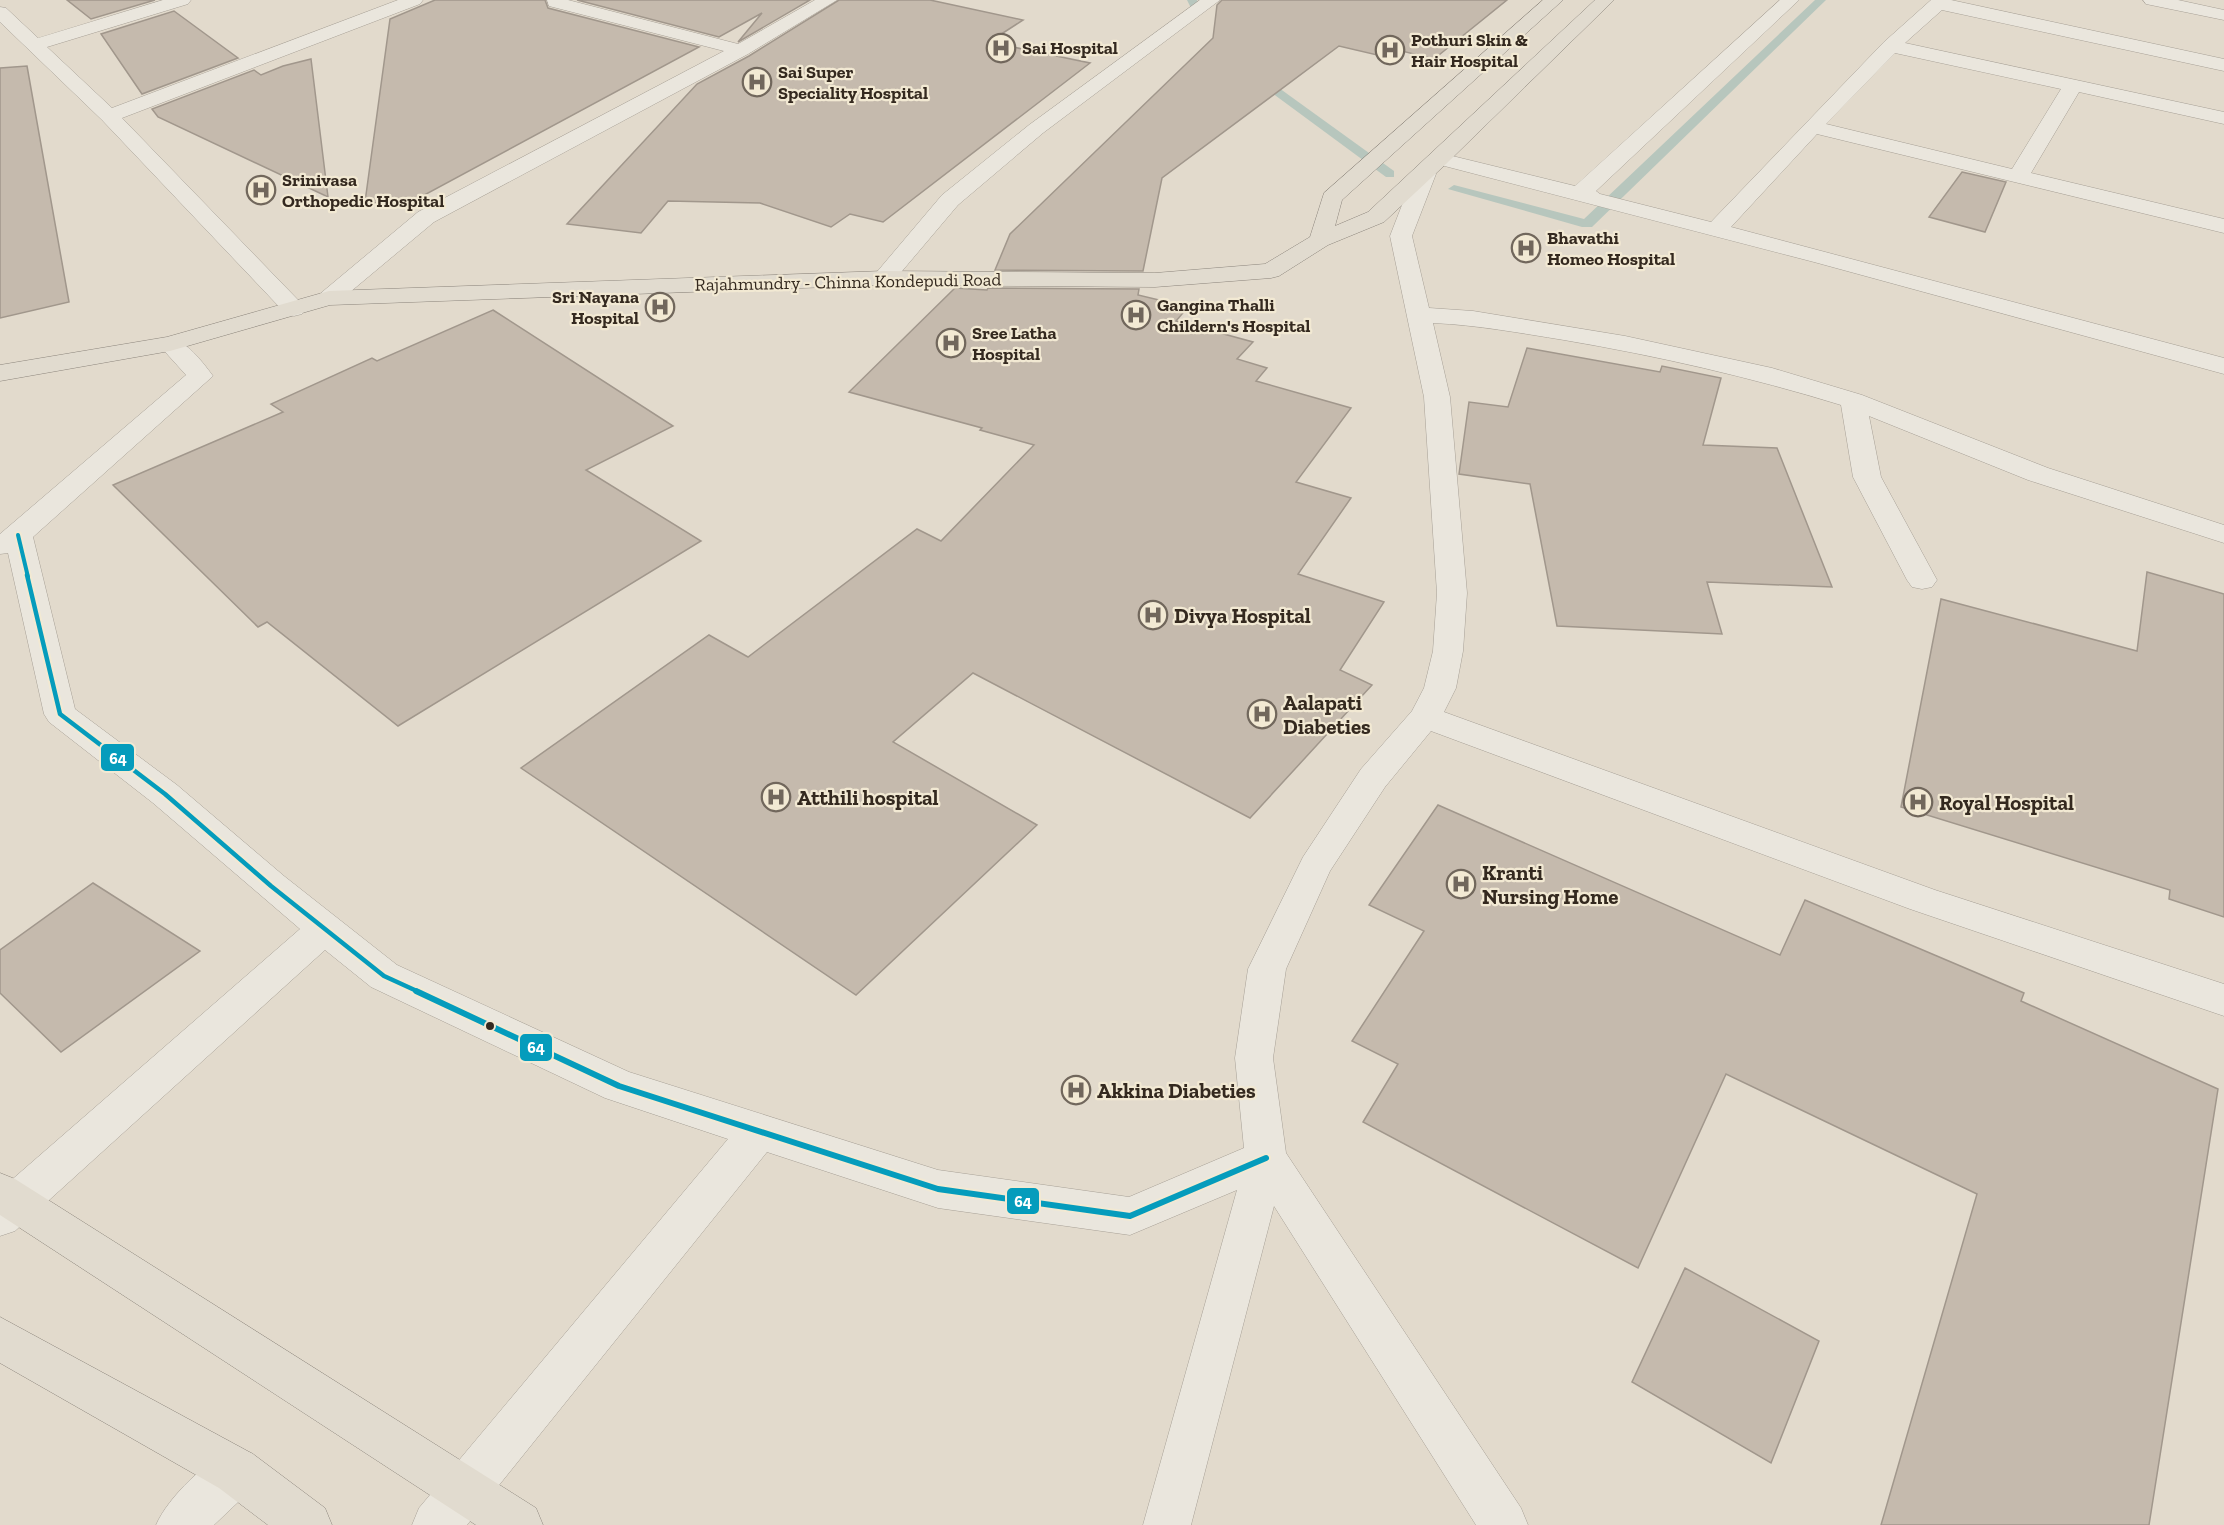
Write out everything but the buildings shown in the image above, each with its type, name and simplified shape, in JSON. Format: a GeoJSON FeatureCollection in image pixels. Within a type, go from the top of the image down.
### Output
{"type":"FeatureCollection","features":[{"type":"Feature","properties":{"kind":"main road"},"geometry":{"type":"LineString","coordinates":[[1320,240],[1332,198],[1494,51],[1554,0]]}},
{"type":"Feature","properties":{"kind":"main road","name":"Rajahmundry - Chinna Kondepudi Road"},"geometry":{"type":"LineString","coordinates":[[0,372],[170,344],[329,298],[884,278],[1155,280],[1271,270],[1320,240],[1376,217],[1605,0]]}},
{"type":"Feature","properties":{"kind":"main road"},"geometry":{"type":"LineString","coordinates":[[5,1204],[519,1525]]}},
{"type":"Feature","properties":{"kind":"main road"},"geometry":{"type":"LineString","coordinates":[[0,1339],[236,1471],[308,1525]]}},
{"type":"Feature","properties":{"kind":"street"},"geometry":{"type":"LineString","coordinates":[[33,45],[182,0]]}},
{"type":"Feature","properties":{"kind":"street"},"geometry":{"type":"LineString","coordinates":[[109,116],[414,0]]}},
{"type":"Feature","properties":{"kind":"street"},"geometry":{"type":"LineString","coordinates":[[329,298],[426,217],[741,50],[828,0]]}},
{"type":"Feature","properties":{"kind":"street"},"geometry":{"type":"LineString","coordinates":[[884,278],[950,200],[1036,129],[1210,0]]}},
{"type":"Feature","properties":{"kind":"street"},"geometry":{"type":"LineString","coordinates":[[1790,0],[1583,191],[1592,199],[1822,257],[2224,366]]}},
{"type":"Feature","properties":{"kind":"street"},"geometry":{"type":"LineString","coordinates":[[2152,0],[2224,15]]}},
{"type":"Feature","properties":{"kind":"street"},"geometry":{"type":"LineString","coordinates":[[555,2],[741,50]]}},
{"type":"Feature","properties":{"kind":"street"},"geometry":{"type":"LineString","coordinates":[[1715,231],[1891,46],[1941,2],[2224,65]]}},
{"type":"Feature","properties":{"kind":"street"},"geometry":{"type":"LineString","coordinates":[[0,12],[109,116],[294,309]]}},
{"type":"Feature","properties":{"kind":"street"},"geometry":{"type":"LineString","coordinates":[[1891,46],[2224,118]]}},
{"type":"Feature","properties":{"kind":"street"},"geometry":{"type":"LineString","coordinates":[[2018,177],[2074,84]]}},
{"type":"Feature","properties":{"kind":"street"},"geometry":{"type":"LineString","coordinates":[[1812,127],[2224,226]]}},
{"type":"Feature","properties":{"kind":"street"},"geometry":{"type":"LineString","coordinates":[[1167,1525],[1266,1158],[1254,1058],[1267,969],[1315,866],[1373,778],[1425,717],[1440,688],[1448,651],[1452,593],[1437,397],[1401,236],[1432,166],[1588,196]]}},
{"type":"Feature","properties":{"kind":"street"},"geometry":{"type":"LineString","coordinates":[[1418,315],[1473,318],[1625,343],[1763,373],[1853,400],[2038,474],[2223,532]]}},
{"type":"Feature","properties":{"kind":"street"},"geometry":{"type":"LineString","coordinates":[[170,344],[200,376],[9,541],[60,714],[165,794],[324,929],[384,976],[618,1086],[938,1189],[1130,1216],[1266,1158]]}},
{"type":"Feature","properties":{"kind":"street"},"geometry":{"type":"LineString","coordinates":[[1853,400],[1867,477],[1922,580]]}},
{"type":"Feature","properties":{"kind":"street"},"geometry":{"type":"LineString","coordinates":[[1425,717],[1809,861],[2086,956],[2224,999]]}},
{"type":"Feature","properties":{"kind":"street"},"geometry":{"type":"LineString","coordinates":[[5,1204],[324,929]]}},
{"type":"Feature","properties":{"kind":"street"},"geometry":{"type":"LineString","coordinates":[[436,1525],[758,1132]]}},
{"type":"Feature","properties":{"kind":"street"},"geometry":{"type":"LineString","coordinates":[[1266,1158],[1504,1525]]}},
{"type":"Feature","properties":{"kind":"street"},"geometry":{"type":"LineString","coordinates":[[180,1525],[236,1471]]}},
{"type":"Feature","properties":{"kind":"waterway"},"geometry":{"type":"LineString","coordinates":[[1192,0],[1195,6]]}},
{"type":"Feature","properties":{"kind":"waterway"},"geometry":{"type":"LineString","coordinates":[[1454,189],[1587,224],[1821,0]]}},
{"type":"Feature","properties":{"kind":"waterway"},"geometry":{"type":"LineString","coordinates":[[1257,77],[1390,174]]}},
{"type":"Feature","properties":{"kind":"transit line","name":"64"},"geometry":{"type":"LineString","coordinates":[[18,535],[60,714],[165,794],[271,886],[384,976],[619,1086],[938,1189],[1130,1216],[1266,1158]]}},
{"type":"Feature","properties":{"kind":"place","name":"Sai Hospital"},"geometry":{"type":"Point","coordinates":[1001,48]}},
{"type":"Feature","properties":{"kind":"place","name":"Pothuri Skin & Hair Hospital"},"geometry":{"type":"Point","coordinates":[1390,50]}},
{"type":"Feature","properties":{"kind":"place","name":"Sai Super Speciality Hospital"},"geometry":{"type":"Point","coordinates":[757,82]}},
{"type":"Feature","properties":{"kind":"place","name":"Srinivasa Orthopedic Hospital"},"geometry":{"type":"Point","coordinates":[261,190]}},
{"type":"Feature","properties":{"kind":"place","name":"Bhavathi Homeo Hospital"},"geometry":{"type":"Point","coordinates":[1526,248]}},
{"type":"Feature","properties":{"kind":"place","name":"Sri Nayana Hospital"},"geometry":{"type":"Point","coordinates":[660,307]}},
{"type":"Feature","properties":{"kind":"place","name":"Gangina Thalli Childern's Hospital"},"geometry":{"type":"Point","coordinates":[1136,315]}},
{"type":"Feature","properties":{"kind":"place","name":"Sree Latha Hospital"},"geometry":{"type":"Point","coordinates":[951,343]}},
{"type":"Feature","properties":{"kind":"place","name":"Divya Hospital"},"geometry":{"type":"Point","coordinates":[1153,615]}},
{"type":"Feature","properties":{"kind":"place","name":"Aalapati Diabeties"},"geometry":{"type":"Point","coordinates":[1262,714]}},
{"type":"Feature","properties":{"kind":"place","name":"Atthili hospital"},"geometry":{"type":"Point","coordinates":[776,797]}},
{"type":"Feature","properties":{"kind":"place","name":"Royal Hospital"},"geometry":{"type":"Point","coordinates":[1918,802]}},
{"type":"Feature","properties":{"kind":"place","name":"Kranti Nursing Home"},"geometry":{"type":"Point","coordinates":[1461,884]}},
{"type":"Feature","properties":{"kind":"place","name":"Akkina Diabeties"},"geometry":{"type":"Point","coordinates":[1076,1090]}}]}
